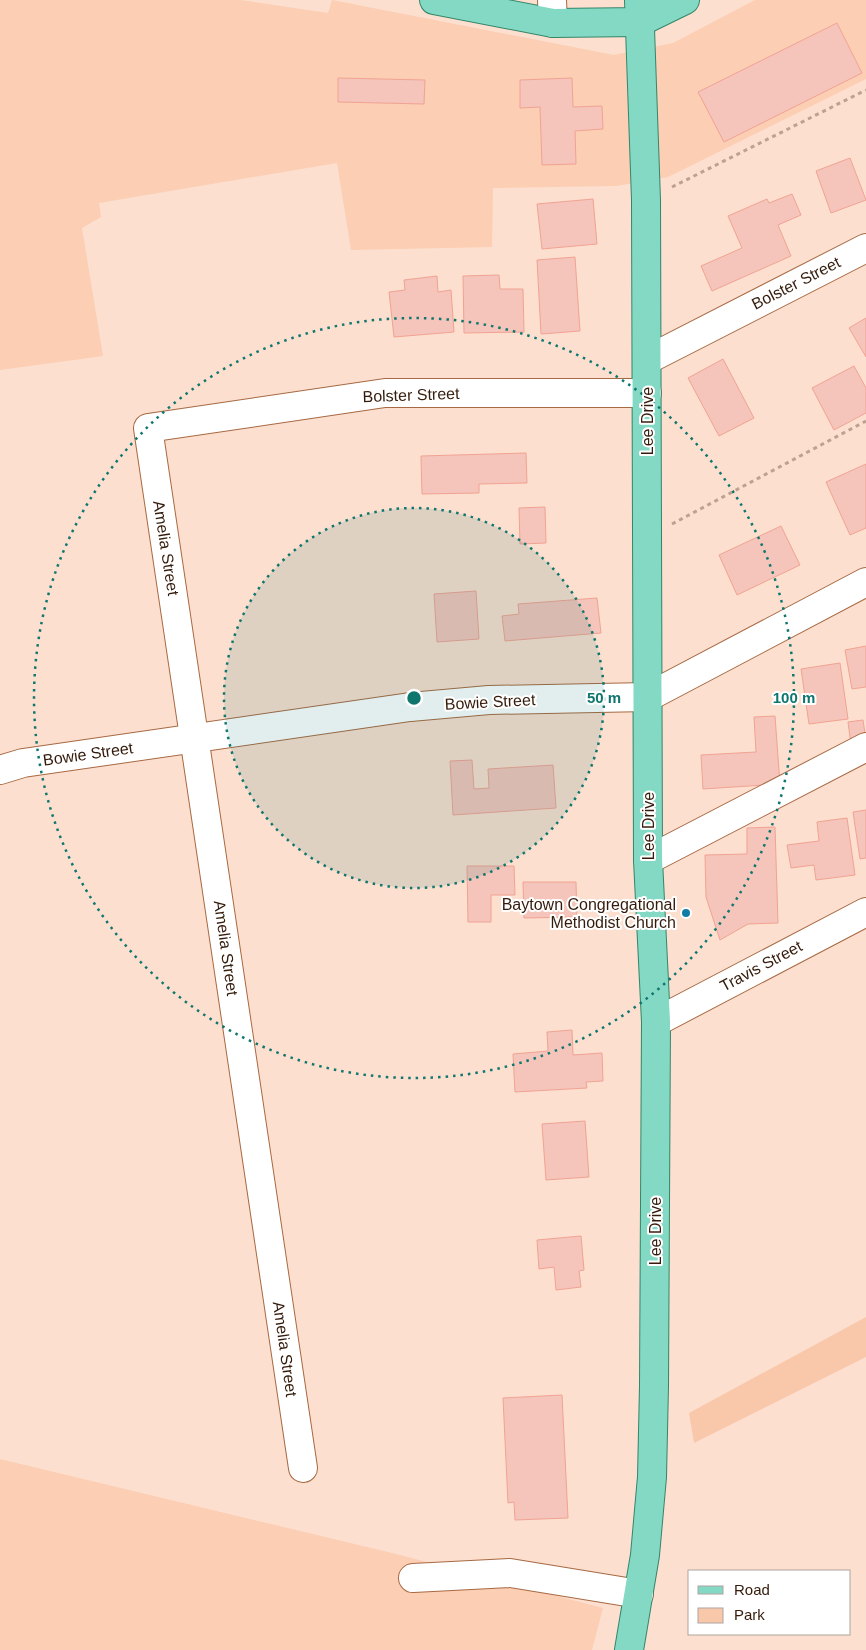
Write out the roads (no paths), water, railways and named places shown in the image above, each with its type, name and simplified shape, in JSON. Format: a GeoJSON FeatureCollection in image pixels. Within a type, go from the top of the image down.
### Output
{"type":"FeatureCollection","features":[{"type":"Feature","properties":{"kind":"main road"},"geometry":{"type":"LineString","coordinates":[[434,0],[553,12],[640,11],[686,0]]}},
{"type":"Feature","properties":{"kind":"main road","name":"Lee Drive"},"geometry":{"type":"LineString","coordinates":[[629,1650],[645,1555],[652,1477],[654,1386],[656,1022],[648,860],[646,200],[640,11]]}},
{"type":"Feature","properties":{"kind":"street","name":"Bolster Street"},"geometry":{"type":"LineString","coordinates":[[647,360],[866,248]]}},
{"type":"Feature","properties":{"kind":"street","name":"Bolster Street"},"geometry":{"type":"LineString","coordinates":[[148,428],[385,393],[647,393]]}},
{"type":"Feature","properties":{"kind":"street","name":"Amelia Street"},"geometry":{"type":"LineString","coordinates":[[148,428],[303,1468]]}},
{"type":"Feature","properties":{"kind":"street","name":"Bowie Street"},"geometry":{"type":"LineString","coordinates":[[0,770],[23,763],[410,707],[489,700],[648,697],[866,582]]}},
{"type":"Feature","properties":{"kind":"street"},"geometry":{"type":"LineString","coordinates":[[648,860],[866,747]]}},
{"type":"Feature","properties":{"kind":"street","name":"Travis Street"},"geometry":{"type":"LineString","coordinates":[[656,1022],[866,912]]}},
{"type":"Feature","properties":{"kind":"street"},"geometry":{"type":"LineString","coordinates":[[413,1578],[510,1573],[639,1594]]}},
{"type":"Feature","properties":{"kind":"place","name":"Baytown Congregational Methodist Church"},"geometry":{"type":"Point","coordinates":[686,913]}}]}
